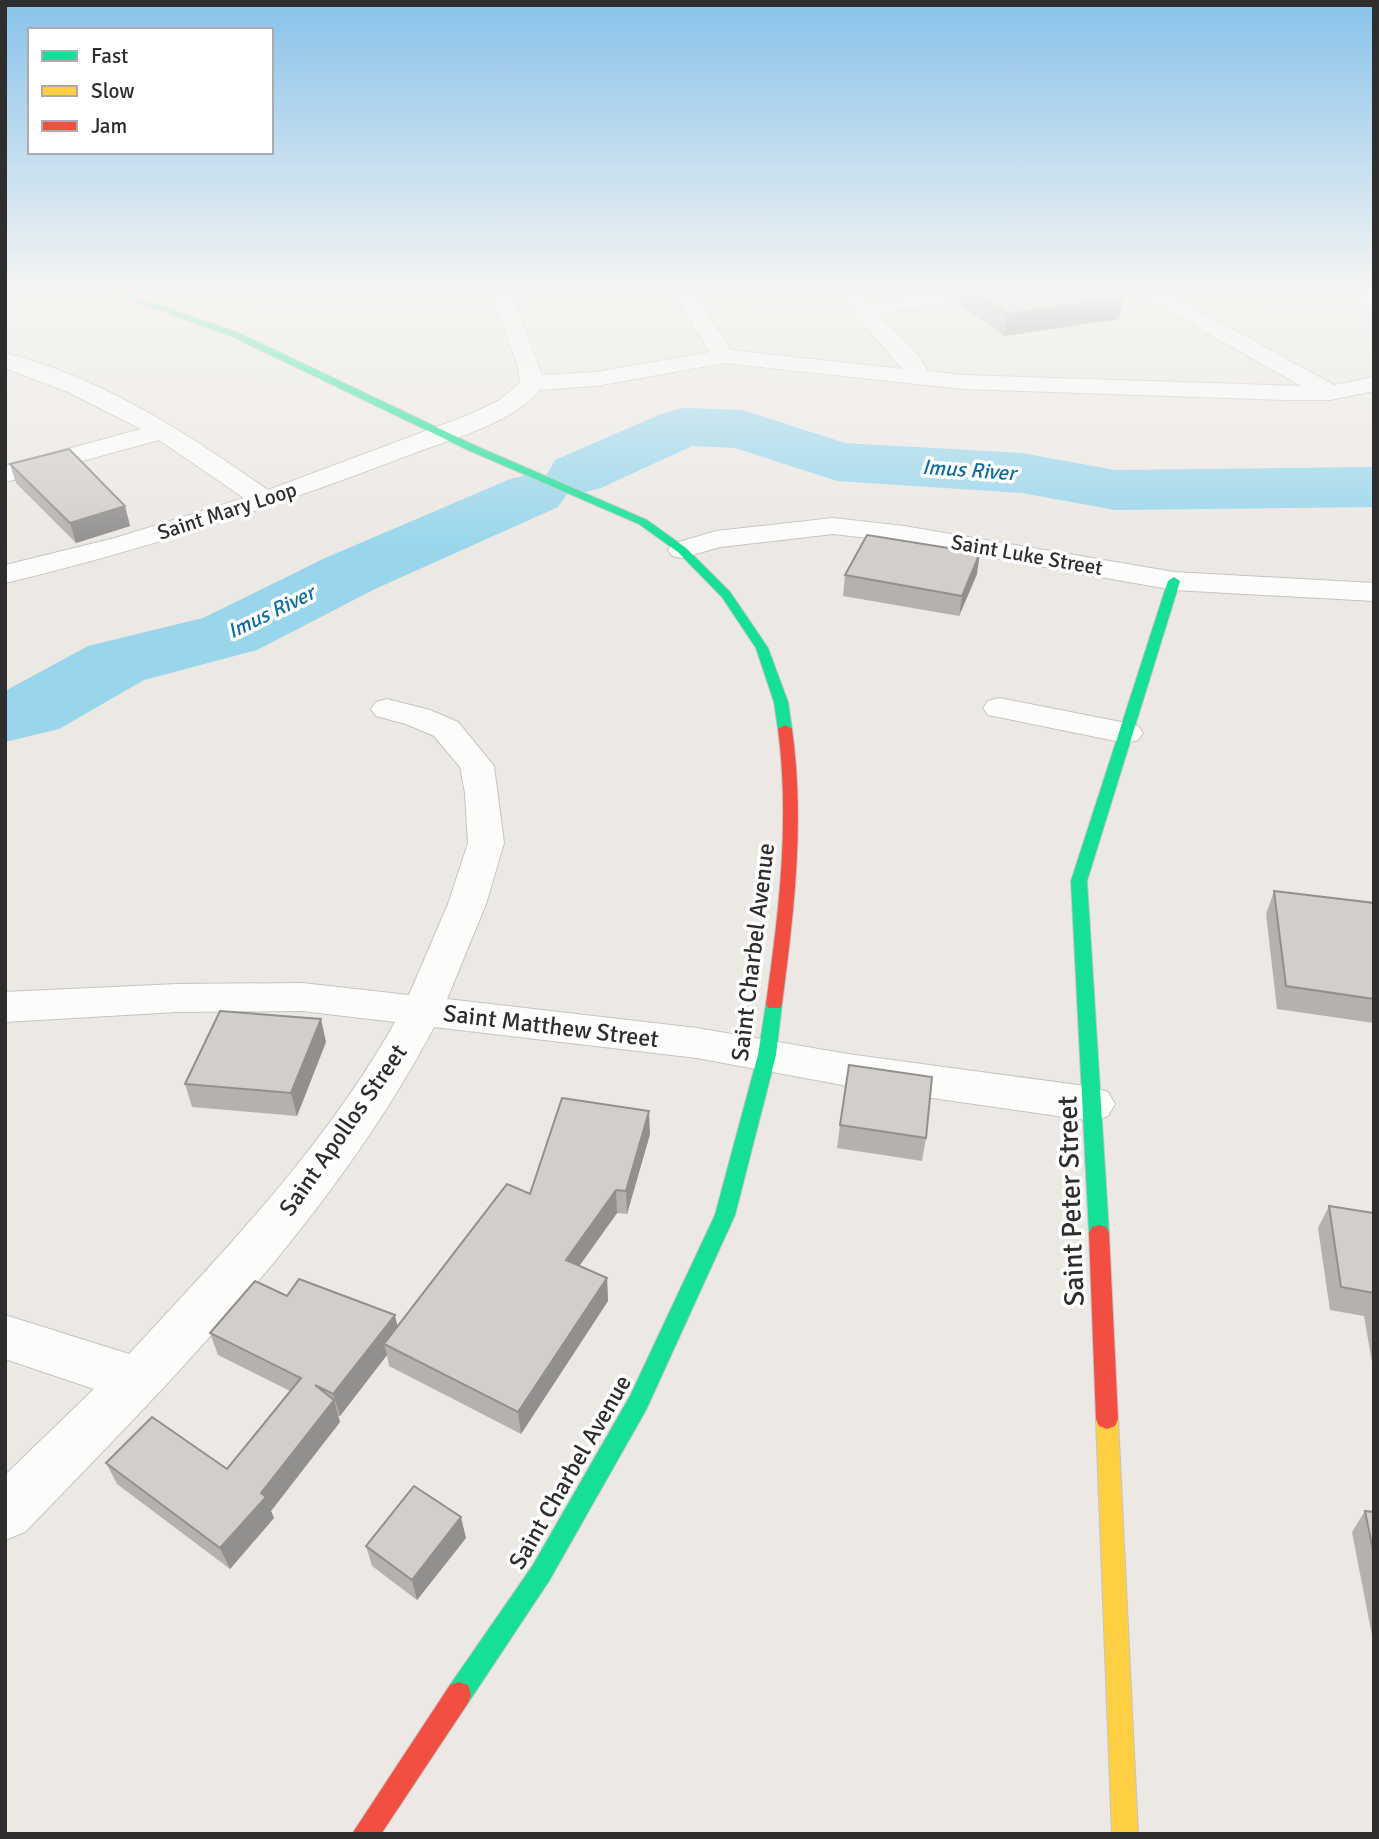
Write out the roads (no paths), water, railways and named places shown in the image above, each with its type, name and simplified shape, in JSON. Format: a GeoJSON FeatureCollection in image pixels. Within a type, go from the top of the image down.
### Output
{"type":"FeatureCollection","features":[{"type":"Feature","properties":{"kind":"street"},"geometry":{"type":"LineString","coordinates":[[49,377],[78,388],[160,432],[215,465],[265,500]]}},
{"type":"Feature","properties":{"kind":"street","name":"Saint Charbel Avenue"},"geometry":{"type":"LineString","coordinates":[[325,377],[472,447],[643,522],[682,550],[726,595],[762,648],[783,714],[790,762],[791,875],[767,1055],[725,1214],[638,1403],[541,1573],[365,1834]]}},
{"type":"Feature","properties":{"kind":"street"},"geometry":{"type":"LineString","coordinates":[[530,377],[531,383],[608,377]]}},
{"type":"Feature","properties":{"kind":"street"},"geometry":{"type":"LineString","coordinates":[[902,377],[1330,393],[1374,384]]}},
{"type":"Feature","properties":{"kind":"street"},"geometry":{"type":"LineString","coordinates":[[1301,377],[1330,393]]}},
{"type":"Feature","properties":{"kind":"street","name":"Saint Mary Loop"},"geometry":{"type":"LineString","coordinates":[[5,573],[92,555],[265,500],[505,408],[524,395],[531,383]]}},
{"type":"Feature","properties":{"kind":"street"},"geometry":{"type":"LineString","coordinates":[[5,474],[160,432]]}},
{"type":"Feature","properties":{"kind":"street","name":"Saint Luke Street"},"geometry":{"type":"LineString","coordinates":[[682,550],[716,539],[833,526],[904,534],[1174,581],[1374,592]]}},
{"type":"Feature","properties":{"kind":"street","name":"Saint Peter Street"},"geometry":{"type":"LineString","coordinates":[[1125,1834],[1093,1104],[1079,881],[1174,581]]}},
{"type":"Feature","properties":{"kind":"street"},"geometry":{"type":"LineString","coordinates":[[999,708],[1126,733]]}},
{"type":"Feature","properties":{"kind":"street","name":"Saint Apollos Street"},"geometry":{"type":"LineString","coordinates":[[5,1513],[138,1380],[285,1216],[385,1079],[422,1011],[467,904],[486,843],[482,793],[477,766],[446,729],[418,717],[387,709]]}},
{"type":"Feature","properties":{"kind":"street","name":"Saint Matthew Street"},"geometry":{"type":"LineString","coordinates":[[5,1007],[177,998],[302,997],[697,1043],[848,1070],[1093,1104]]}},
{"type":"Feature","properties":{"kind":"street"},"geometry":{"type":"LineString","coordinates":[[5,1337],[138,1380]]}},
{"type":"Feature","properties":{"kind":"waterway","name":"Imus River"},"geometry":{"type":"LineString","coordinates":[[578,474],[683,427],[743,429],[837,462],[1022,473],[1115,490],[1374,487]]}},
{"type":"Feature","properties":{"kind":"waterway","name":"Imus River"},"geometry":{"type":"LineString","coordinates":[[5,717],[30,711],[116,663],[230,634],[349,574],[534,493]]}}]}
